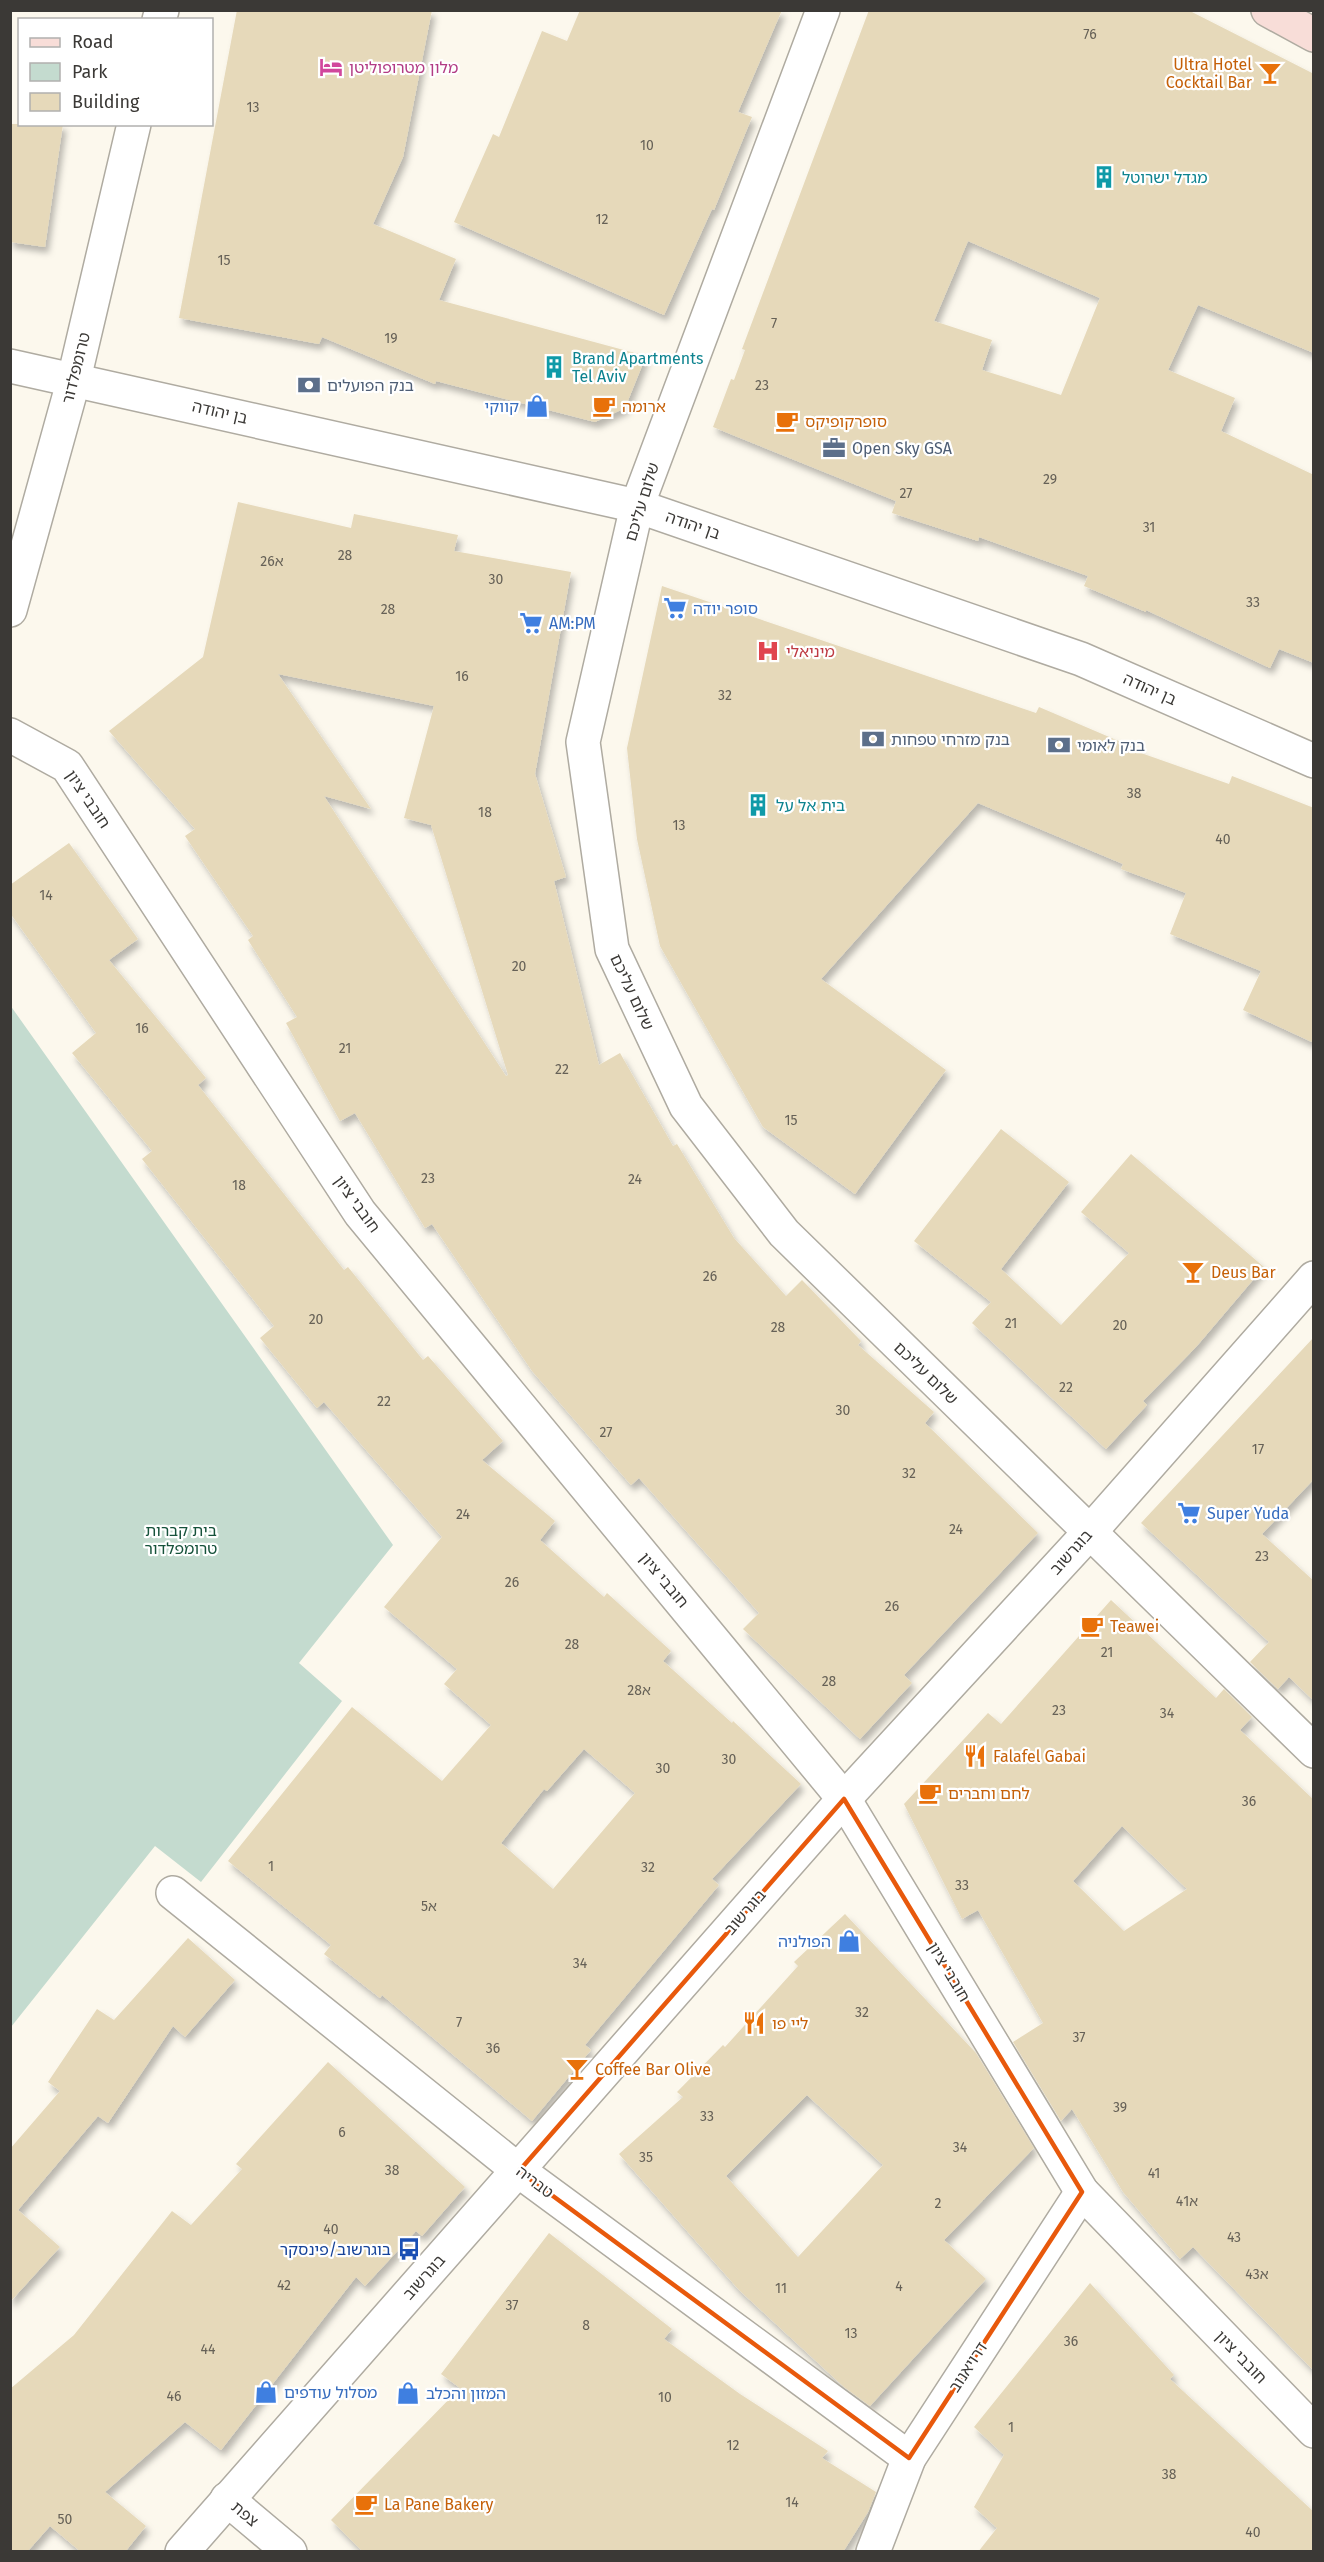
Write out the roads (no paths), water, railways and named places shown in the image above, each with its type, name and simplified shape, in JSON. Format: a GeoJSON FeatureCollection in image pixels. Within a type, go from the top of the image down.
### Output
{"type":"FeatureCollection","features":[{"type":"Feature","properties":{"kind":"main road"},"geometry":{"type":"LineString","coordinates":[[1268,10],[1314,35]]}},
{"type":"Feature","properties":{"kind":"street","name":"שלום עליכם"},"geometry":{"type":"LineString","coordinates":[[823,10],[638,506],[583,742],[612,949],[686,1106],[784,1233],[1314,1751]]}},
{"type":"Feature","properties":{"kind":"street","name":"טרומפלדור"},"geometry":{"type":"LineString","coordinates":[[10,610],[74,379],[134,126]]}},
{"type":"Feature","properties":{"kind":"street","name":"בן יהודה"},"geometry":{"type":"LineString","coordinates":[[10,366],[638,506],[1081,659],[1314,761]]}},
{"type":"Feature","properties":{"kind":"street","name":"חובבי ציון"},"geometry":{"type":"LineString","coordinates":[[10,735],[67,766],[360,1213],[844,1799],[1082,2192],[1314,2432]]}},
{"type":"Feature","properties":{"kind":"street","name":"בוגרשוב"},"geometry":{"type":"LineString","coordinates":[[182,2552],[844,1799],[1089,1533],[1314,1278]]}},
{"type":"Feature","properties":{"kind":"street","name":"טבריה"},"geometry":{"type":"LineString","coordinates":[[173,1893],[519,2171],[909,2457]]}},
{"type":"Feature","properties":{"kind":"street","name":"דרויאנוב"},"geometry":{"type":"LineString","coordinates":[[873,2552],[909,2457],[1082,2192]]}},
{"type":"Feature","properties":{"kind":"street","name":"צפת"},"geometry":{"type":"LineString","coordinates":[[227,2499],[290,2552]]}},
{"type":"Feature","properties":{"kind":"place","name":"מלון מטרופוליטן"},"geometry":{"type":"Point","coordinates":[331,67]}},
{"type":"Feature","properties":{"kind":"place","name":"Ultra Hotel Cocktail Bar"},"geometry":{"type":"Point","coordinates":[1270,73]}},
{"type":"Feature","properties":{"kind":"place","name":"מגדל ישרוטל"},"geometry":{"type":"Point","coordinates":[1104,177]}},
{"type":"Feature","properties":{"kind":"place","name":"Brand Apartments Tel Aviv"},"geometry":{"type":"Point","coordinates":[554,367]}},
{"type":"Feature","properties":{"kind":"place","name":"בנק הפועלים"},"geometry":{"type":"Point","coordinates":[309,385]}},
{"type":"Feature","properties":{"kind":"place","name":"קווקי"},"geometry":{"type":"Point","coordinates":[537,406]}},
{"type":"Feature","properties":{"kind":"place","name":"ארומה"},"geometry":{"type":"Point","coordinates":[604,406]}},
{"type":"Feature","properties":{"kind":"place","name":"סופרקופיקס"},"geometry":{"type":"Point","coordinates":[787,421]}},
{"type":"Feature","properties":{"kind":"place","name":"Open Sky GSA"},"geometry":{"type":"Point","coordinates":[834,448]}},
{"type":"Feature","properties":{"kind":"place","name":"סופר יודה"},"geometry":{"type":"Point","coordinates":[675,608]}},
{"type":"Feature","properties":{"kind":"place","name":"AM:PM"},"geometry":{"type":"Point","coordinates":[531,623]}},
{"type":"Feature","properties":{"kind":"place","name":"מיניאלי"},"geometry":{"type":"Point","coordinates":[768,651]}},
{"type":"Feature","properties":{"kind":"place","name":"בנק מזרחי טפחות"},"geometry":{"type":"Point","coordinates":[873,739]}},
{"type":"Feature","properties":{"kind":"place","name":"בנק לאומי"},"geometry":{"type":"Point","coordinates":[1059,745]}},
{"type":"Feature","properties":{"kind":"place","name":"בית אל על"},"geometry":{"type":"Point","coordinates":[758,805]}},
{"type":"Feature","properties":{"kind":"place","name":"Deus Bar"},"geometry":{"type":"Point","coordinates":[1193,1272]}},
{"type":"Feature","properties":{"kind":"place","name":"Super Yuda"},"geometry":{"type":"Point","coordinates":[1189,1513]}},
{"type":"Feature","properties":{"kind":"place","name":"Teawei"},"geometry":{"type":"Point","coordinates":[1092,1626]}},
{"type":"Feature","properties":{"kind":"place","name":"Falafel Gabai"},"geometry":{"type":"Point","coordinates":[975,1756]}},
{"type":"Feature","properties":{"kind":"place","name":"לחם וחברים"},"geometry":{"type":"Point","coordinates":[930,1793]}},
{"type":"Feature","properties":{"kind":"place","name":"הפולניה"},"geometry":{"type":"Point","coordinates":[849,1941]}},
{"type":"Feature","properties":{"kind":"place","name":"ליי פו"},"geometry":{"type":"Point","coordinates":[754,2023]}},
{"type":"Feature","properties":{"kind":"place","name":"Coffee Bar Olive"},"geometry":{"type":"Point","coordinates":[577,2069]}},
{"type":"Feature","properties":{"kind":"place","name":"בוגרשוב/פינסקר"},"geometry":{"type":"Point","coordinates":[409,2249]}},
{"type":"Feature","properties":{"kind":"place","name":"מסלול עודפים"},"geometry":{"type":"Point","coordinates":[266,2392]}},
{"type":"Feature","properties":{"kind":"place","name":"המזון והכלב"},"geometry":{"type":"Point","coordinates":[408,2393]}},
{"type":"Feature","properties":{"kind":"place","name":"La Pane Bakery"},"geometry":{"type":"Point","coordinates":[366,2504]}},
{"type":"Feature","properties":{"kind":"park label","name":"בית קברות טרומפלדור"},"geometry":{"type":"Point","coordinates":[181,1539]}}]}
